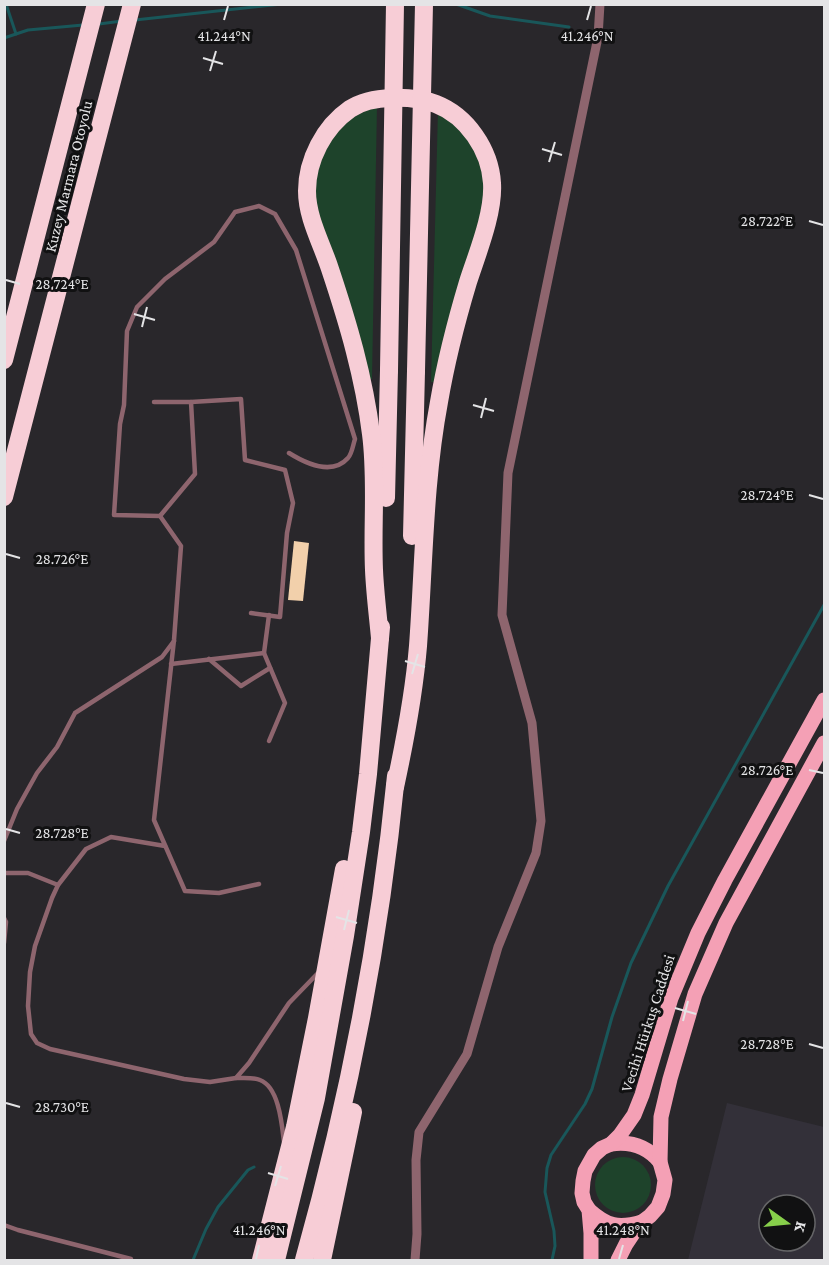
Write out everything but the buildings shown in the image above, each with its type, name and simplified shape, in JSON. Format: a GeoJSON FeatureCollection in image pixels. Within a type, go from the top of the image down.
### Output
{"type":"FeatureCollection","features":[{"type":"Feature","properties":{"kind":"highway","name":"Kuzey Marmara Otoyolu"},"geometry":{"type":"LineString","coordinates":[[4,360],[96,4]]}},
{"type":"Feature","properties":{"kind":"highway","name":"Kuzey Marmara Otoyolu"},"geometry":{"type":"LineString","coordinates":[[4,497],[132,4]]}},
{"type":"Feature","properties":{"kind":"highway"},"geometry":{"type":"LineString","coordinates":[[276,1260],[305,1144],[328,1037],[361,832],[374,720],[380,638],[387,464],[395,4]]}},
{"type":"Feature","properties":{"kind":"highway"},"geometry":{"type":"LineString","coordinates":[[304,1260],[339,1120],[365,991],[382,888],[395,787],[410,603],[424,4]]}},
{"type":"Feature","properties":{"kind":"highway"},"geometry":{"type":"LineString","coordinates":[[380,638],[374,570],[375,504],[372,446],[364,386],[350,333],[311,217],[307,191],[309,174],[317,148],[326,132],[339,118],[363,102],[408,98],[436,104],[464,122],[487,158],[492,185],[489,212],[458,316],[438,404],[428,476],[417,650],[407,728],[395,787]]}},
{"type":"Feature","properties":{"kind":"highway"},"geometry":{"type":"LineString","coordinates":[[261,1260],[284,1175],[308,1064],[374,720]]}},
{"type":"Feature","properties":{"kind":"highway"},"geometry":{"type":"LineString","coordinates":[[322,1260],[355,1103],[363,1040],[365,991]]}},
{"type":"Feature","properties":{"kind":"main road","name":"Vecihi Hürkuş Caddesi"},"geometry":{"type":"LineString","coordinates":[[591,1260],[589,1210],[582,1193],[585,1171],[594,1155],[611,1144],[626,1128],[638,1107],[671,998],[709,909],[825,700]]}},
{"type":"Feature","properties":{"kind":"main road"},"geometry":{"type":"LineString","coordinates":[[618,1260],[642,1222],[658,1207],[663,1194],[665,1180],[660,1162],[661,1117],[696,994],[726,923],[825,743]]}},
{"type":"Feature","properties":{"kind":"main road"},"geometry":{"type":"LineString","coordinates":[[611,1144],[638,1145],[652,1153],[660,1162]]}},
{"type":"Feature","properties":{"kind":"main road"},"geometry":{"type":"LineString","coordinates":[[589,1210],[598,1219],[616,1226],[628,1226],[642,1222]]}},
{"type":"Feature","properties":{"kind":"street"},"geometry":{"type":"LineString","coordinates":[[415,1260],[416,1160],[419,1131],[467,1054],[498,947],[536,853],[541,821],[532,723],[501,615],[508,473],[598,37],[600,4]]}},
{"type":"Feature","properties":{"kind":"street"},"geometry":{"type":"LineString","coordinates":[[807,774],[825,763]]}},
{"type":"Feature","properties":{"kind":"lane"},"geometry":{"type":"LineString","coordinates":[[160,516],[114,515],[128,331],[137,307],[165,279],[214,243],[235,212],[259,206],[275,214],[296,250],[355,439],[349,457],[338,465],[324,468],[303,462],[289,453]]}},
{"type":"Feature","properties":{"kind":"lane"},"geometry":{"type":"LineString","coordinates":[[154,402],[240,399],[245,460],[285,470],[293,503],[287,533],[280,617],[251,613]]}},
{"type":"Feature","properties":{"kind":"lane"},"geometry":{"type":"LineString","coordinates":[[160,516],[195,474],[191,402]]}},
{"type":"Feature","properties":{"kind":"lane"},"geometry":{"type":"LineString","coordinates":[[160,516],[181,546],[174,640],[154,820],[185,891],[219,893],[259,884]]}},
{"type":"Feature","properties":{"kind":"lane"},"geometry":{"type":"LineString","coordinates":[[268,615],[264,653],[285,703],[269,741]]}},
{"type":"Feature","properties":{"kind":"lane"},"geometry":{"type":"LineString","coordinates":[[4,842],[17,809],[37,773],[57,747],[75,713],[162,657],[174,640]]}},
{"type":"Feature","properties":{"kind":"lane"},"geometry":{"type":"LineString","coordinates":[[171,664],[264,653]]}},
{"type":"Feature","properties":{"kind":"lane"},"geometry":{"type":"LineString","coordinates":[[209,659],[242,686],[270,668]]}},
{"type":"Feature","properties":{"kind":"lane"},"geometry":{"type":"LineString","coordinates":[[165,846],[111,837],[86,849],[58,885],[35,946],[30,972],[28,1006],[31,1034],[38,1043],[50,1049],[184,1079],[210,1082],[236,1078],[260,1080],[273,1093],[280,1115],[285,1143],[284,1175]]}},
{"type":"Feature","properties":{"kind":"lane"},"geometry":{"type":"LineString","coordinates":[[4,873],[28,873],[58,885]]}},
{"type":"Feature","properties":{"kind":"lane"},"geometry":{"type":"LineString","coordinates":[[4,918],[6,922],[4,943]]}},
{"type":"Feature","properties":{"kind":"lane"},"geometry":{"type":"LineString","coordinates":[[236,1078],[249,1063],[289,1003],[327,963]]}},
{"type":"Feature","properties":{"kind":"lane"},"geometry":{"type":"LineString","coordinates":[[4,1225],[131,1259]]}},
{"type":"Feature","properties":{"kind":"shaded area"},"geometry":{"type":"Polygon","coordinates":[[[727,1103],[824,1127],[824,1260],[688,1260],[727,1103]]]}},
{"type":"Feature","properties":{"kind":"green space"},"geometry":{"type":"Polygon","coordinates":[[[377,105],[372,379],[367,380],[314,208],[312,182],[321,151],[346,121],[377,105]]]}},
{"type":"Feature","properties":{"kind":"green space"},"geometry":{"type":"Polygon","coordinates":[[[438,110],[465,133],[482,165],[484,192],[479,222],[436,382],[431,382],[438,110]]]}},
{"type":"Feature","properties":{"kind":"green space"},"geometry":{"type":"Polygon","coordinates":[[[623,1157],[634,1159],[643,1165],[649,1174],[651,1185],[649,1196],[643,1205],[634,1211],[623,1213],[612,1211],[603,1205],[597,1196],[595,1185],[597,1174],[603,1165],[612,1159],[623,1157]]]}},
{"type":"Feature","properties":{"kind":"waterway"},"geometry":{"type":"LineString","coordinates":[[6,4],[16,34]]}},
{"type":"Feature","properties":{"kind":"waterway"},"geometry":{"type":"LineString","coordinates":[[135,20],[282,4]]}},
{"type":"Feature","properties":{"kind":"waterway"},"geometry":{"type":"LineString","coordinates":[[456,4],[490,16],[569,27]]}},
{"type":"Feature","properties":{"kind":"waterway"},"geometry":{"type":"LineString","coordinates":[[99,24],[122,21]]}},
{"type":"Feature","properties":{"kind":"waterway"},"geometry":{"type":"LineString","coordinates":[[4,38],[28,30],[83,25]]}},
{"type":"Feature","properties":{"kind":"waterway"},"geometry":{"type":"LineString","coordinates":[[552,1260],[555,1246],[554,1231],[545,1192],[547,1168],[551,1155],[585,1104],[592,1089],[612,1017],[631,963],[668,886],[824,605]]}},
{"type":"Feature","properties":{"kind":"waterway"},"geometry":{"type":"LineString","coordinates":[[193,1260],[218,1207],[248,1170],[254,1167]]}}]}
